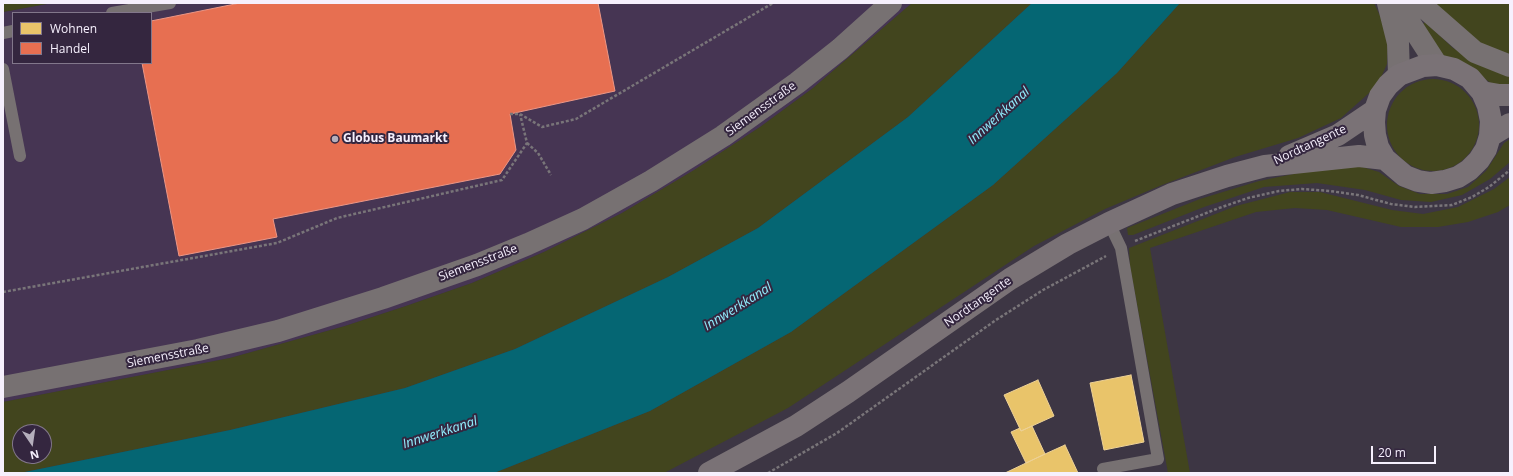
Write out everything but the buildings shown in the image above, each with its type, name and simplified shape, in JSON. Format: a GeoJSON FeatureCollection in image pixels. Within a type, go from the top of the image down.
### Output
{"type":"FeatureCollection","features":[{"type":"Feature","properties":{"kind":"main road"},"geometry":{"type":"LineString","coordinates":[[1437,65],[1454,69],[1470,78],[1482,92],[1488,106],[1491,121],[1490,136],[1486,149],[1479,160],[1469,170],[1458,177],[1431,183],[1405,176],[1385,159],[1378,147],[1375,135],[1375,110],[1380,96],[1388,85],[1399,75],[1423,66],[1437,65]]}},
{"type":"Feature","properties":{"kind":"main road"},"geometry":{"type":"LineString","coordinates":[[1482,92],[1510,95]]}},
{"type":"Feature","properties":{"kind":"main road","name":"Nordtangente"},"geometry":{"type":"LineString","coordinates":[[710,473],[796,426],[848,392],[1010,279],[1068,244],[1109,223],[1185,190],[1265,166],[1338,135],[1375,110]]}},
{"type":"Feature","properties":{"kind":"main road"},"geometry":{"type":"LineString","coordinates":[[1490,136],[1510,124]]}},
{"type":"Feature","properties":{"kind":"main road","name":"Nordtangente"},"geometry":{"type":"LineString","coordinates":[[1265,166],[1359,156],[1385,159]]}},
{"type":"Feature","properties":{"kind":"street","name":"Siemensstraße"},"geometry":{"type":"LineString","coordinates":[[3,387],[198,350],[278,331],[391,295],[477,265],[528,244],[583,219],[651,181],[723,136],[802,79],[840,49],[891,3]]}},
{"type":"Feature","properties":{"kind":"street"},"geometry":{"type":"LineString","coordinates":[[1388,3],[1398,43],[1399,75]]}},
{"type":"Feature","properties":{"kind":"street"},"geometry":{"type":"LineString","coordinates":[[1397,3],[1437,65]]}},
{"type":"Feature","properties":{"kind":"street"},"geometry":{"type":"LineString","coordinates":[[1419,3],[1474,52],[1510,66]]}},
{"type":"Feature","properties":{"kind":"lane"},"geometry":{"type":"LineString","coordinates":[[118,12],[170,3]]}},
{"type":"Feature","properties":{"kind":"lane"},"geometry":{"type":"LineString","coordinates":[[3,69],[20,156]]}},
{"type":"Feature","properties":{"kind":"lane"},"geometry":{"type":"LineString","coordinates":[[1102,469],[1158,459],[1121,248],[1109,223]]}},
{"type":"Feature","properties":{"kind":"path"},"geometry":{"type":"LineString","coordinates":[[510,114],[520,114],[542,127],[576,119],[773,3]]}},
{"type":"Feature","properties":{"kind":"path"},"geometry":{"type":"LineString","coordinates":[[520,114],[527,143],[538,153],[551,175]]}},
{"type":"Feature","properties":{"kind":"path"},"geometry":{"type":"LineString","coordinates":[[3,292],[277,243],[337,218],[502,180],[527,143]]}},
{"type":"Feature","properties":{"kind":"shaded area"},"geometry":{"type":"Polygon","coordinates":[[[52,3],[912,3],[813,88],[760,127],[694,171],[622,213],[544,252],[472,283],[406,306],[345,326],[230,358],[3,402],[3,12],[52,3]]]}},
{"type":"Feature","properties":{"kind":"green space"},"geometry":{"type":"Polygon","coordinates":[[[3,3],[52,3],[3,12],[3,3]]]}},
{"type":"Feature","properties":{"kind":"green space"},"geometry":{"type":"Polygon","coordinates":[[[912,3],[1032,3],[908,117],[758,228],[668,277],[515,349],[405,388],[230,430],[20,473],[3,473],[3,402],[230,358],[345,326],[472,283],[544,252],[622,213],[694,170],[760,127],[813,88],[912,3]]]}},
{"type":"Feature","properties":{"kind":"green space"},"geometry":{"type":"Polygon","coordinates":[[[1180,3],[1374,3],[1381,18],[1388,43],[1387,64],[1377,86],[1341,118],[1298,138],[1235,157],[1162,185],[1105,209],[1034,246],[788,408],[664,473],[494,473],[650,411],[791,332],[993,185],[1117,73],[1180,3]]]}},
{"type":"Feature","properties":{"kind":"green space"},"geometry":{"type":"Polygon","coordinates":[[[1431,3],[1510,3],[1510,59],[1468,39],[1431,3]]]}},
{"type":"Feature","properties":{"kind":"green space"},"geometry":{"type":"Polygon","coordinates":[[[1425,22],[1453,48],[1487,67],[1510,75],[1510,87],[1492,84],[1480,75],[1442,56],[1422,25],[1425,22]]]}},
{"type":"Feature","properties":{"kind":"green space"},"geometry":{"type":"Polygon","coordinates":[[[1433,79],[1451,83],[1465,93],[1475,107],[1479,125],[1475,143],[1465,157],[1451,167],[1433,171],[1415,167],[1401,157],[1391,143],[1387,125],[1391,107],[1401,93],[1415,83],[1433,79]]]}},
{"type":"Feature","properties":{"kind":"green space"},"geometry":{"type":"Polygon","coordinates":[[[1510,139],[1510,162],[1490,179],[1462,195],[1431,202],[1401,200],[1365,190],[1317,183],[1264,187],[1204,207],[1133,235],[1128,235],[1127,228],[1200,199],[1259,181],[1323,168],[1359,166],[1379,172],[1399,186],[1420,194],[1447,194],[1468,187],[1486,171],[1504,143],[1510,139]]]}},
{"type":"Feature","properties":{"kind":"green space"},"geometry":{"type":"Polygon","coordinates":[[[1510,177],[1510,205],[1498,212],[1468,222],[1438,227],[1401,227],[1327,210],[1295,208],[1256,212],[1150,248],[1190,473],[1168,473],[1130,266],[1129,248],[1236,206],[1290,192],[1320,192],[1392,210],[1423,214],[1458,207],[1494,189],[1510,177]]]}},
{"type":"Feature","properties":{"kind":"water","name":"Innwerkkanal"},"geometry":{"type":"Polygon","coordinates":[[[1032,3],[1180,3],[1117,73],[993,185],[791,332],[650,411],[494,473],[20,473],[230,430],[405,388],[515,349],[668,277],[758,228],[908,117],[1032,3]]]}},
{"type":"Feature","properties":{"kind":"place","name":"Globus Baumarkt"},"geometry":{"type":"Point","coordinates":[335,139]}}]}
